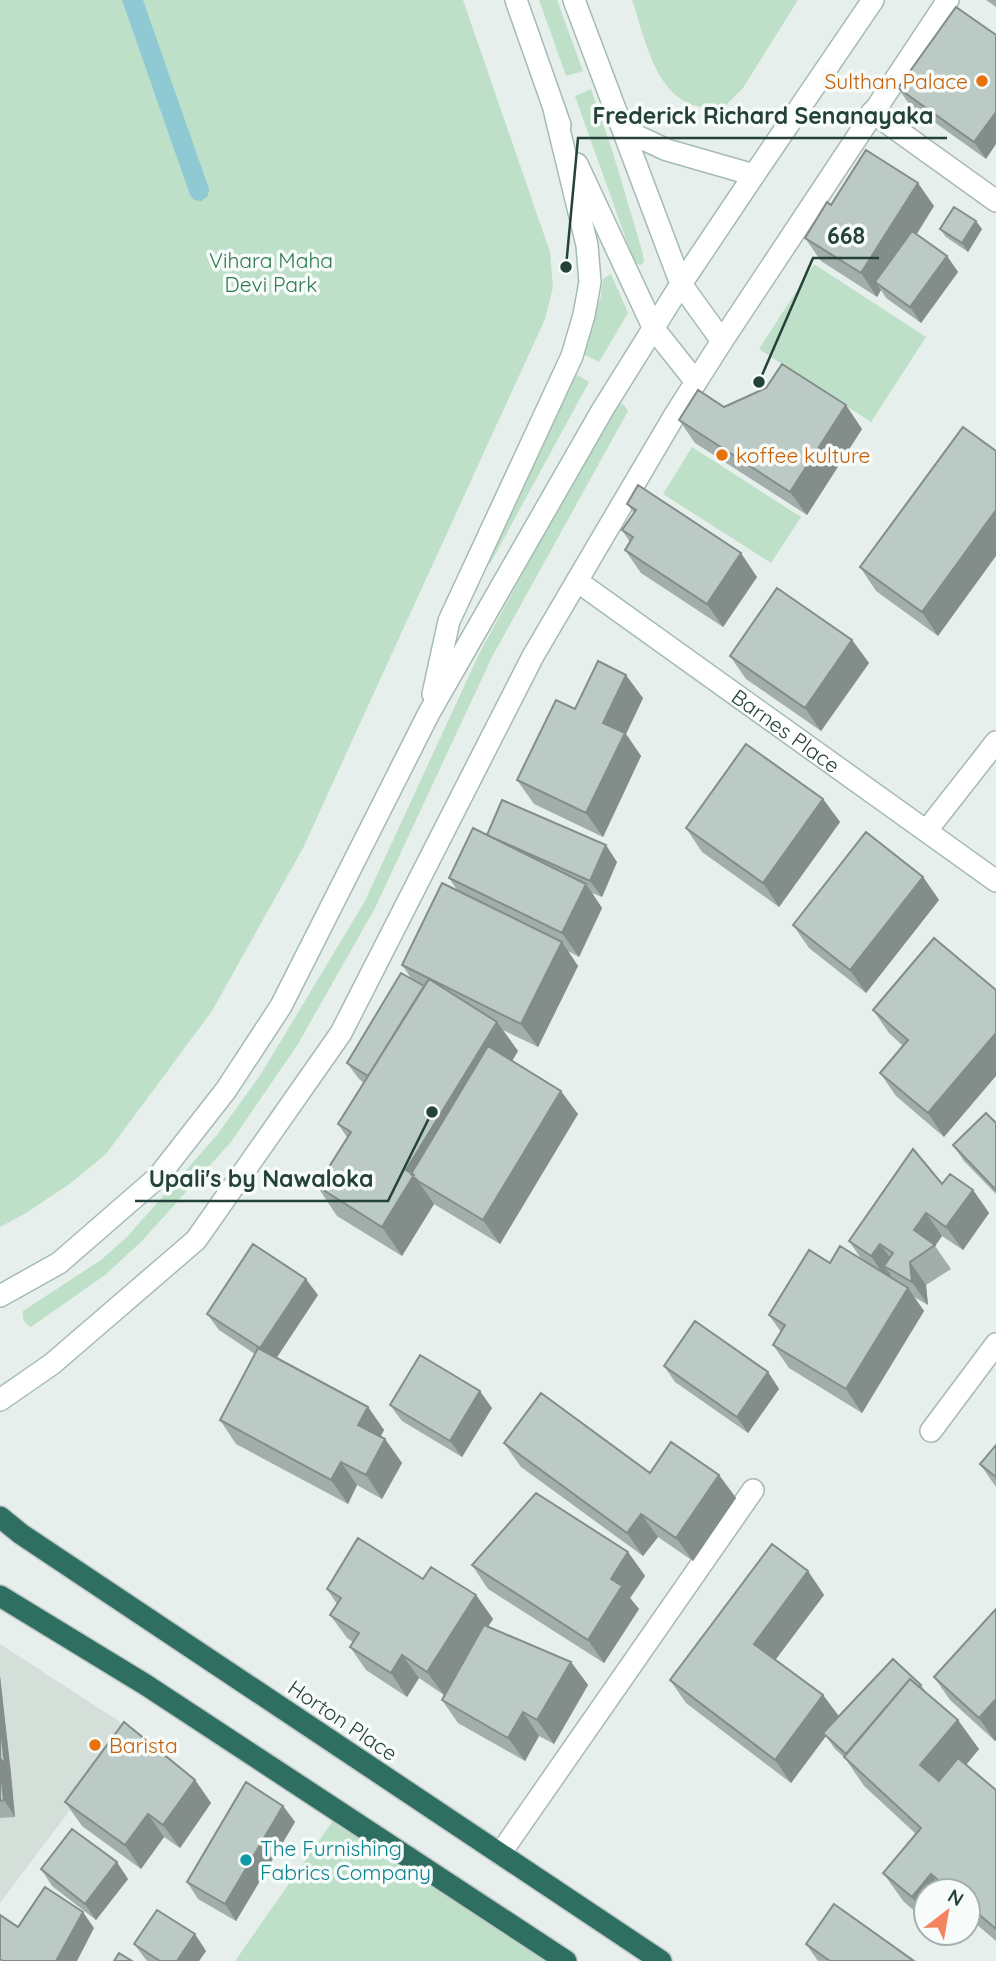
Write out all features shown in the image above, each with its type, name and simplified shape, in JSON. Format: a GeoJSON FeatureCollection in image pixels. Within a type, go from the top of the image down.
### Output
{"type":"FeatureCollection","features":[{"type":"Feature","properties":{"kind":"highway","name":"Horton Place"},"geometry":{"type":"LineString","coordinates":[[0,1517],[21,1534],[661,1961]]}},
{"type":"Feature","properties":{"kind":"highway"},"geometry":{"type":"LineString","coordinates":[[0,1596],[146,1685],[566,1961]]}},
{"type":"Feature","properties":{"kind":"main road"},"geometry":{"type":"LineString","coordinates":[[429,713],[449,621],[572,356],[584,316],[590,282],[587,245],[555,113],[516,0]]}},
{"type":"Feature","properties":{"kind":"main road"},"geometry":{"type":"LineString","coordinates":[[574,0],[681,284],[722,341]]}},
{"type":"Feature","properties":{"kind":"main road"},"geometry":{"type":"LineString","coordinates":[[0,1296],[60,1263],[158,1177],[226,1090],[281,1006],[429,713],[603,410],[681,284],[873,0]]}},
{"type":"Feature","properties":{"kind":"main road"},"geometry":{"type":"LineString","coordinates":[[0,1400],[52,1364],[197,1240],[341,1033],[533,656],[577,581],[695,382],[948,0]]}},
{"type":"Feature","properties":{"kind":"main road"},"geometry":{"type":"LineString","coordinates":[[872,112],[996,201]]}},
{"type":"Feature","properties":{"kind":"main road"},"geometry":{"type":"LineString","coordinates":[[555,113],[654,329],[695,382]]}},
{"type":"Feature","properties":{"kind":"main road"},"geometry":{"type":"LineString","coordinates":[[624,130],[667,150],[754,174]]}},
{"type":"Feature","properties":{"kind":"main road","name":"Barnes Place"},"geometry":{"type":"LineString","coordinates":[[577,581],[996,881]]}},
{"type":"Feature","properties":{"kind":"main road"},"geometry":{"type":"LineString","coordinates":[[927,831],[996,742]]}},
{"type":"Feature","properties":{"kind":"main road"},"geometry":{"type":"LineString","coordinates":[[931,1431],[996,1344]]}},
{"type":"Feature","properties":{"kind":"main road"},"geometry":{"type":"LineString","coordinates":[[500,1854],[753,1490]]}},
{"type":"Feature","properties":{"kind":"shaded area"},"geometry":{"type":"Polygon","coordinates":[[[0,1644],[131,1729],[0,1903],[0,1644]]]}},
{"type":"Feature","properties":{"kind":"green space","name":"Vihara Maha Devi Park"},"geometry":{"type":"Polygon","coordinates":[[[0,0],[463,0],[550,252],[553,287],[545,319],[303,848],[212,1011],[106,1154],[71,1183],[0,1227],[0,0]]]}},
{"type":"Feature","properties":{"kind":"green space"},"geometry":{"type":"Polygon","coordinates":[[[539,0],[557,0],[583,71],[566,76],[539,0]]]}},
{"type":"Feature","properties":{"kind":"green space"},"geometry":{"type":"Polygon","coordinates":[[[632,0],[798,0],[743,88],[724,107],[701,107],[685,102],[662,79],[647,48],[632,0]]]}},
{"type":"Feature","properties":{"kind":"green space"},"geometry":{"type":"Polygon","coordinates":[[[591,89],[643,254],[644,262],[641,265],[633,259],[575,96],[591,89]]]}},
{"type":"Feature","properties":{"kind":"green space"},"geometry":{"type":"Polygon","coordinates":[[[814,264],[926,337],[871,422],[759,349],[814,264]]]}},
{"type":"Feature","properties":{"kind":"green space"},"geometry":{"type":"Polygon","coordinates":[[[611,274],[628,313],[599,362],[583,354],[601,296],[603,279],[611,274]]]}},
{"type":"Feature","properties":{"kind":"green space"},"geometry":{"type":"Polygon","coordinates":[[[574,373],[589,382],[490,564],[484,561],[574,373]]]}},
{"type":"Feature","properties":{"kind":"green space"},"geometry":{"type":"Polygon","coordinates":[[[619,403],[628,411],[492,657],[375,908],[298,1044],[231,1142],[141,1242],[105,1275],[31,1327],[24,1320],[23,1311],[101,1260],[127,1237],[217,1135],[261,1074],[365,901],[479,654],[615,404],[619,403]]]}},
{"type":"Feature","properties":{"kind":"green space"},"geometry":{"type":"Polygon","coordinates":[[[692,447],[801,517],[771,563],[663,494],[692,447]]]}},
{"type":"Feature","properties":{"kind":"green space"},"geometry":{"type":"Polygon","coordinates":[[[337,1815],[551,1961],[235,1961],[337,1815]]]}},
{"type":"Feature","properties":{"kind":"water"},"geometry":{"type":"Polygon","coordinates":[[[122,0],[143,0],[209,189],[208,196],[201,201],[194,200],[190,195],[122,0]]]}},
{"type":"Feature","properties":{"kind":"building"},"geometry":{"type":"Polygon","coordinates":[[[956,7],[996,35],[996,112],[974,142],[898,88],[956,7]]]}},
{"type":"Feature","properties":{"kind":"building"},"geometry":{"type":"Polygon","coordinates":[[[866,150],[918,183],[861,273],[805,238],[827,202],[831,205],[866,150]]]}},
{"type":"Feature","properties":{"kind":"building"},"geometry":{"type":"Polygon","coordinates":[[[954,207],[976,221],[962,243],[940,229],[954,207]]]}},
{"type":"Feature","properties":{"kind":"building"},"geometry":{"type":"Polygon","coordinates":[[[912,231],[947,256],[910,307],[875,282],[912,231]]]}},
{"type":"Feature","properties":{"kind":"building"},"geometry":{"type":"Polygon","coordinates":[[[782,364],[846,405],[790,492],[679,420],[698,390],[724,407],[766,388],[782,364]]]}},
{"type":"Feature","properties":{"kind":"building"},"geometry":{"type":"Polygon","coordinates":[[[963,427],[996,451],[996,510],[922,612],[860,567],[963,427]]]}},
{"type":"Feature","properties":{"kind":"building"},"geometry":{"type":"Polygon","coordinates":[[[638,485],[741,553],[707,604],[625,550],[633,537],[622,530],[636,510],[627,504],[638,485]]]}},
{"type":"Feature","properties":{"kind":"building"},"geometry":{"type":"Polygon","coordinates":[[[777,588],[852,640],[805,708],[730,656],[777,588]]]}},
{"type":"Feature","properties":{"kind":"building"},"geometry":{"type":"Polygon","coordinates":[[[598,661],[626,675],[603,723],[625,733],[586,813],[517,780],[556,700],[575,709],[598,661]]]}},
{"type":"Feature","properties":{"kind":"building"},"geometry":{"type":"Polygon","coordinates":[[[746,744],[823,799],[763,883],[686,828],[746,744]]]}},
{"type":"Feature","properties":{"kind":"building"},"geometry":{"type":"Polygon","coordinates":[[[502,800],[606,845],[590,881],[487,835],[502,800]]]}},
{"type":"Feature","properties":{"kind":"building"},"geometry":{"type":"Polygon","coordinates":[[[473,828],[586,884],[562,933],[449,878],[473,828]]]}},
{"type":"Feature","properties":{"kind":"building"},"geometry":{"type":"Polygon","coordinates":[[[866,832],[923,877],[850,970],[793,925],[866,832]]]}},
{"type":"Feature","properties":{"kind":"building"},"geometry":{"type":"Polygon","coordinates":[[[442,883],[562,942],[521,1024],[402,965],[442,883]]]}},
{"type":"Feature","properties":{"kind":"building"},"geometry":{"type":"Polygon","coordinates":[[[934,938],[996,990],[996,1033],[928,1113],[880,1073],[908,1040],[873,1010],[934,938]]]}},
{"type":"Feature","properties":{"kind":"building"},"geometry":{"type":"Polygon","coordinates":[[[401,973],[424,986],[368,1076],[347,1063],[401,973]]]}},
{"type":"Feature","properties":{"kind":"building"},"geometry":{"type":"Polygon","coordinates":[[[429,979],[497,1022],[406,1170],[414,1175],[382,1227],[317,1186],[351,1132],[338,1124],[429,979]]]}},
{"type":"Feature","properties":{"kind":"building"},"geometry":{"type":"Polygon","coordinates":[[[488,1046],[561,1091],[483,1220],[418,1181],[411,1174],[488,1046]]]}},
{"type":"Feature","properties":{"kind":"building"},"geometry":{"type":"Polygon","coordinates":[[[986,1113],[996,1123],[996,1190],[953,1145],[986,1113]]]}},
{"type":"Feature","properties":{"kind":"building"},"geometry":{"type":"Polygon","coordinates":[[[913,1149],[942,1184],[950,1174],[973,1190],[946,1227],[926,1213],[914,1230],[935,1245],[910,1262],[912,1282],[884,1266],[893,1253],[880,1244],[871,1256],[849,1241],[913,1149]]]}},
{"type":"Feature","properties":{"kind":"building"},"geometry":{"type":"Polygon","coordinates":[[[253,1244],[306,1279],[260,1348],[207,1314],[253,1244]]]}},
{"type":"Feature","properties":{"kind":"building"},"geometry":{"type":"Polygon","coordinates":[[[840,1246],[908,1288],[846,1389],[773,1345],[785,1325],[769,1315],[809,1250],[830,1263],[840,1246]]]}},
{"type":"Feature","properties":{"kind":"building"},"geometry":{"type":"Polygon","coordinates":[[[695,1321],[768,1372],[737,1417],[664,1366],[695,1321]]]}},
{"type":"Feature","properties":{"kind":"building"},"geometry":{"type":"Polygon","coordinates":[[[258,1348],[368,1407],[358,1425],[385,1439],[366,1475],[341,1462],[331,1480],[220,1420],[258,1348]]]}},
{"type":"Feature","properties":{"kind":"building"},"geometry":{"type":"Polygon","coordinates":[[[420,1355],[480,1391],[450,1441],[390,1405],[420,1355]]]}},
{"type":"Feature","properties":{"kind":"building"},"geometry":{"type":"Polygon","coordinates":[[[541,1393],[650,1473],[671,1442],[719,1475],[676,1538],[641,1514],[627,1533],[504,1443],[541,1393]]]}},
{"type":"Feature","properties":{"kind":"building"},"geometry":{"type":"Polygon","coordinates":[[[996,1445],[996,1477],[980,1464],[996,1445]]]}},
{"type":"Feature","properties":{"kind":"building"},"geometry":{"type":"Polygon","coordinates":[[[536,1493],[628,1552],[611,1579],[622,1586],[588,1640],[472,1565],[536,1493]]]}},
{"type":"Feature","properties":{"kind":"building"},"geometry":{"type":"Polygon","coordinates":[[[358,1538],[423,1579],[431,1567],[476,1595],[427,1672],[402,1655],[391,1673],[350,1647],[359,1633],[330,1615],[341,1598],[327,1589],[358,1538]]]}},
{"type":"Feature","properties":{"kind":"building"},"geometry":{"type":"Polygon","coordinates":[[[772,1544],[808,1571],[754,1644],[823,1695],[775,1760],[670,1680],[772,1544]]]}},
{"type":"Feature","properties":{"kind":"building"},"geometry":{"type":"Polygon","coordinates":[[[996,1609],[996,1699],[979,1718],[934,1677],[996,1609]]]}},
{"type":"Feature","properties":{"kind":"building"},"geometry":{"type":"Polygon","coordinates":[[[484,1625],[571,1662],[537,1720],[523,1712],[508,1738],[442,1700],[484,1625]]]}},
{"type":"Feature","properties":{"kind":"building"},"geometry":{"type":"Polygon","coordinates":[[[893,1659],[921,1685],[919,1687],[910,1679],[846,1754],[823,1733],[893,1659]]]}},
{"type":"Feature","properties":{"kind":"building"},"geometry":{"type":"Polygon","coordinates":[[[910,1679],[958,1720],[920,1765],[939,1781],[958,1758],[996,1790],[996,1929],[982,1917],[982,1877],[935,1877],[931,1874],[929,1877],[912,1877],[912,1897],[883,1873],[921,1828],[844,1757],[910,1679]]]}},
{"type":"Feature","properties":{"kind":"building"},"geometry":{"type":"Polygon","coordinates":[[[0,1721],[5,1765],[0,1758],[0,1721]]]}},
{"type":"Feature","properties":{"kind":"building"},"geometry":{"type":"Polygon","coordinates":[[[124,1722],[195,1780],[163,1825],[148,1814],[125,1845],[65,1802],[124,1722]]]}},
{"type":"Feature","properties":{"kind":"building"},"geometry":{"type":"Polygon","coordinates":[[[0,1764],[4,1800],[0,1801],[0,1764]]]}},
{"type":"Feature","properties":{"kind":"building"},"geometry":{"type":"Polygon","coordinates":[[[246,1782],[283,1806],[225,1904],[187,1882],[246,1782]]]}},
{"type":"Feature","properties":{"kind":"building"},"geometry":{"type":"Polygon","coordinates":[[[72,1829],[117,1862],[85,1904],[41,1869],[72,1829]]]}},
{"type":"Feature","properties":{"kind":"building"},"geometry":{"type":"Polygon","coordinates":[[[45,1887],[83,1912],[56,1961],[3,1961],[0,1959],[0,1915],[18,1927],[45,1887]]]}},
{"type":"Feature","properties":{"kind":"building"},"geometry":{"type":"Polygon","coordinates":[[[834,1904],[914,1961],[830,1961],[806,1944],[834,1904]]]}},
{"type":"Feature","properties":{"kind":"building"},"geometry":{"type":"Polygon","coordinates":[[[157,1910],[195,1934],[177,1961],[160,1961],[134,1944],[157,1910]]]}},
{"type":"Feature","properties":{"kind":"building"},"geometry":{"type":"Polygon","coordinates":[[[119,1953],[132,1961],[114,1961],[119,1953]]]}},
{"type":"Feature","properties":{"kind":"place","name":"Sulthan Palace"},"geometry":{"type":"Point","coordinates":[982,81]}},
{"type":"Feature","properties":{"kind":"place","name":"Frederick Richard Senanayaka"},"geometry":{"type":"Point","coordinates":[566,267]}},
{"type":"Feature","properties":{"kind":"place","name":"668"},"geometry":{"type":"Point","coordinates":[759,382]}},
{"type":"Feature","properties":{"kind":"place","name":"koffee kulture"},"geometry":{"type":"Point","coordinates":[722,455]}},
{"type":"Feature","properties":{"kind":"place","name":"Upali's by Nawaloka"},"geometry":{"type":"Point","coordinates":[432,1112]}},
{"type":"Feature","properties":{"kind":"place","name":"Barista"},"geometry":{"type":"Point","coordinates":[95,1745]}},
{"type":"Feature","properties":{"kind":"place","name":"The Furnishing Fabrics Company"},"geometry":{"type":"Point","coordinates":[246,1860]}}]}
